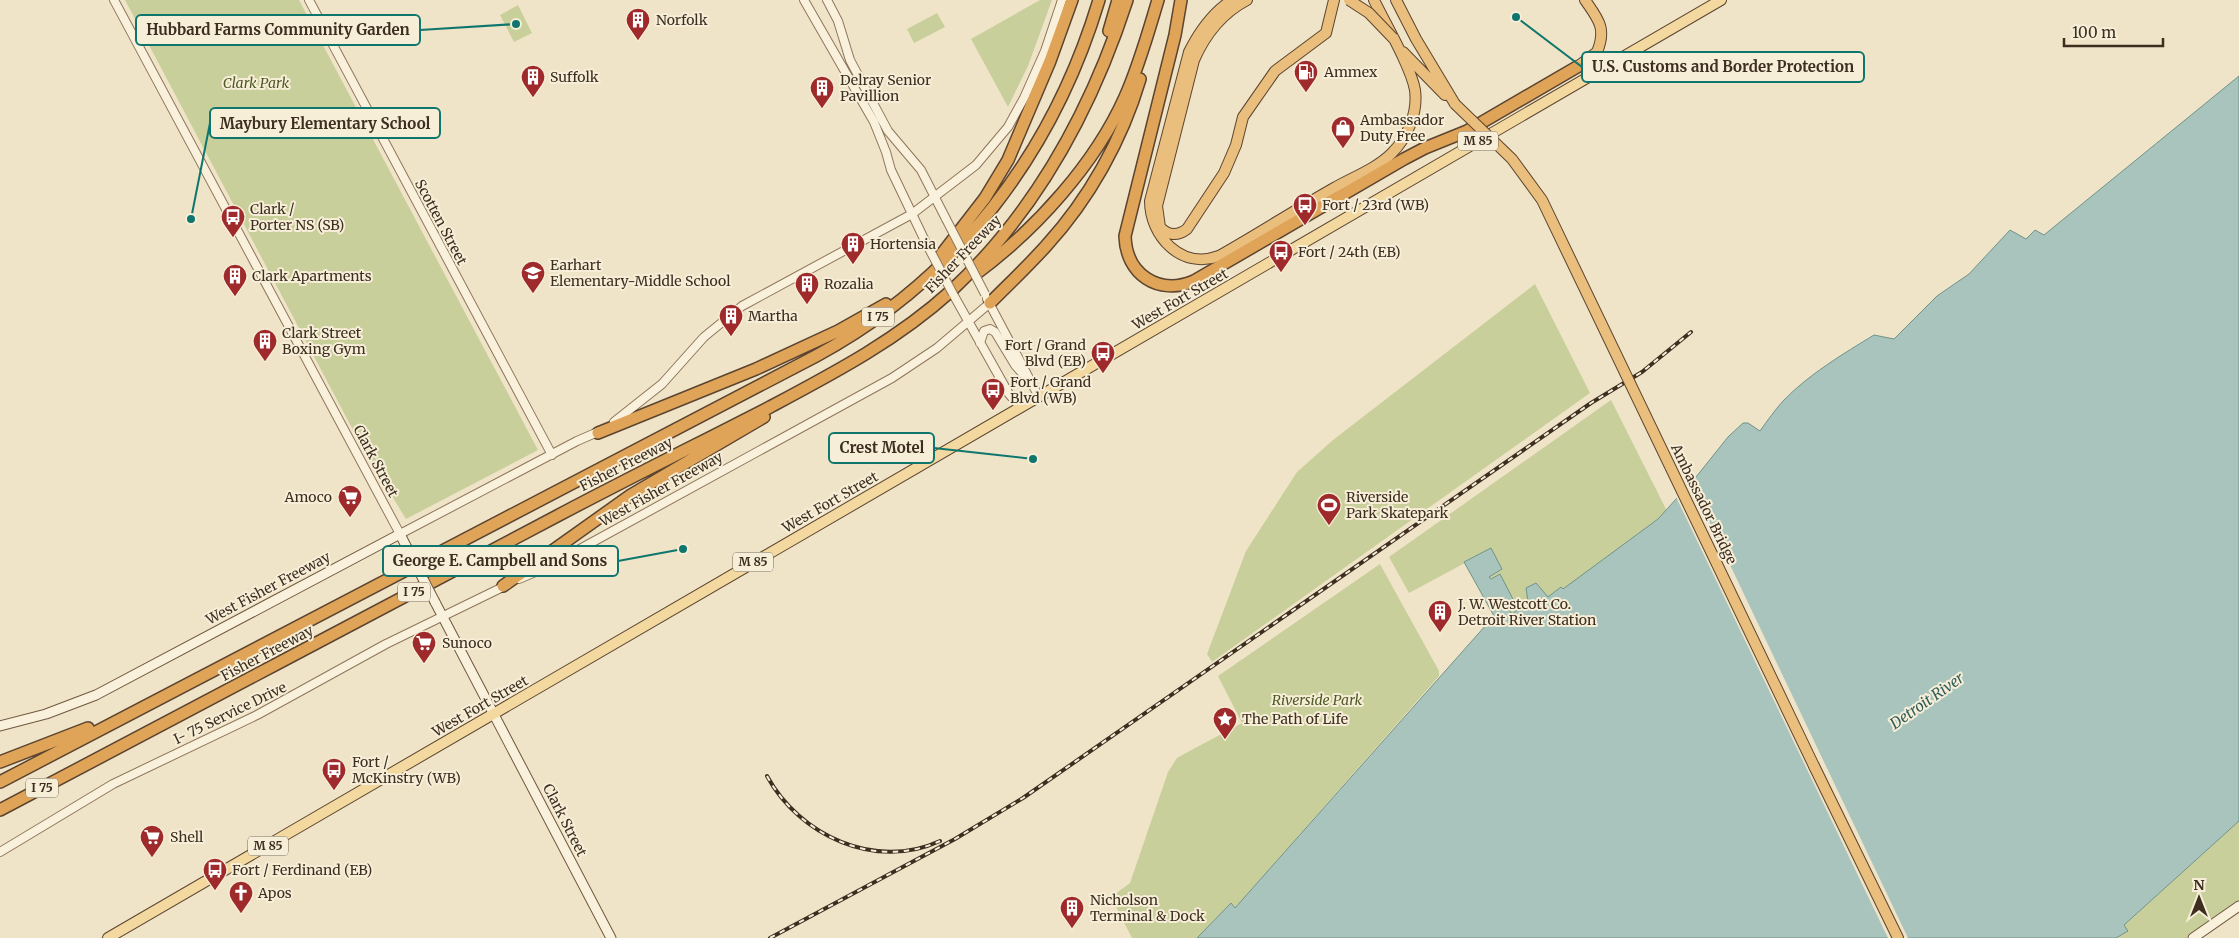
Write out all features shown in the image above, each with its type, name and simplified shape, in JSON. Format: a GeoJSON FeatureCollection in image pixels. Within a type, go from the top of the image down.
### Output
{"type":"FeatureCollection","features":[{"type":"Feature","properties":{"kind":"highway"},"geometry":{"type":"LineString","coordinates":[[598,433],[806,347],[919,284],[985,198],[1001,173],[1044,76],[1072,0]]}},
{"type":"Feature","properties":{"kind":"highway"},"geometry":{"type":"LineString","coordinates":[[1077,64],[1091,0]]}},
{"type":"Feature","properties":{"kind":"highway","name":"Fisher Freeway"},"geometry":{"type":"LineString","coordinates":[[0,782],[822,353],[874,321],[919,284],[970,234],[1013,182],[1047,127],[1077,64],[1099,0]]}},
{"type":"Feature","properties":{"kind":"highway"},"geometry":{"type":"LineString","coordinates":[[1084,111],[1118,0]]}},
{"type":"Feature","properties":{"kind":"highway","name":"Fisher Freeway"},"geometry":{"type":"LineString","coordinates":[[0,810],[561,514],[807,387],[890,340],[938,302],[981,261],[1021,214],[1055,165],[1084,111],[1108,55],[1127,0]]}},
{"type":"Feature","properties":{"kind":"highway"},"geometry":{"type":"LineString","coordinates":[[987,299],[1047,246],[1084,197],[1109,154],[1127,117],[1140,82],[1151,44],[1158,0]]}},
{"type":"Feature","properties":{"kind":"highway"},"geometry":{"type":"LineString","coordinates":[[938,302],[993,261],[1016,241],[1089,159],[1108,132],[1126,95],[1158,0]]}},
{"type":"Feature","properties":{"kind":"highway"},"geometry":{"type":"LineString","coordinates":[[1182,0],[1126,229],[1126,244],[1130,259],[1144,277],[1160,285],[1176,287],[1194,281],[1425,148],[1468,131],[1577,68],[1597,52],[1602,30],[1600,21],[1585,0]]}},
{"type":"Feature","properties":{"kind":"highway"},"geometry":{"type":"LineString","coordinates":[[1232,0],[1210,19],[1193,43],[1185,63],[1157,206],[1160,227],[1166,233],[1180,234],[1187,229],[1218,184],[1236,145],[1243,117],[1275,71],[1326,32],[1334,0]]}},
{"type":"Feature","properties":{"kind":"highway"},"geometry":{"type":"LineString","coordinates":[[1247,0],[1221,18],[1202,42],[1176,111],[1151,193],[1152,219],[1159,235],[1174,249],[1194,258],[1216,257],[1377,165],[1402,140],[1413,113],[1415,90],[1409,72],[1374,0]]}},
{"type":"Feature","properties":{"kind":"highway"},"geometry":{"type":"LineString","coordinates":[[1349,0],[1369,13],[1393,38]]}},
{"type":"Feature","properties":{"kind":"highway"},"geometry":{"type":"LineString","coordinates":[[1362,0],[1376,12],[1405,55],[1455,104]]}},
{"type":"Feature","properties":{"kind":"highway"},"geometry":{"type":"LineString","coordinates":[[1396,0],[1416,39],[1455,104]]}},
{"type":"Feature","properties":{"kind":"highway","name":"Ambassador Bridge"},"geometry":{"type":"LineString","coordinates":[[1455,104],[1512,159],[1542,200],[1898,938]]}},
{"type":"Feature","properties":{"kind":"highway"},"geometry":{"type":"LineString","coordinates":[[503,586],[631,495],[750,426],[807,387]]}},
{"type":"Feature","properties":{"kind":"highway"},"geometry":{"type":"LineString","coordinates":[[0,762],[134,711]]}},
{"type":"Feature","properties":{"kind":"main road","name":"West Fort Street"},"geometry":{"type":"LineString","coordinates":[[108,938],[1721,0]]}},
{"type":"Feature","properties":{"kind":"main road","name":"Clark Street"},"geometry":{"type":"LineString","coordinates":[[400,534],[611,938]]}},
{"type":"Feature","properties":{"kind":"main road","name":"West Fisher Freeway"},"geometry":{"type":"LineString","coordinates":[[0,726],[46,714],[96,695],[400,534]]}},
{"type":"Feature","properties":{"kind":"main road"},"geometry":{"type":"LineString","coordinates":[[2193,938],[2239,906]]}},
{"type":"Feature","properties":{"kind":"street","name":"Clark Street"},"geometry":{"type":"LineString","coordinates":[[114,0],[400,534]]}},
{"type":"Feature","properties":{"kind":"street","name":"Scotten Street"},"geometry":{"type":"LineString","coordinates":[[310,0],[552,455]]}},
{"type":"Feature","properties":{"kind":"street"},"geometry":{"type":"LineString","coordinates":[[804,0],[877,128],[891,170],[925,241],[980,344],[1009,394],[1020,407]]}},
{"type":"Feature","properties":{"kind":"street"},"geometry":{"type":"LineString","coordinates":[[828,0],[838,21],[850,60],[888,131],[920,170],[1039,397]]}},
{"type":"Feature","properties":{"kind":"street","name":"West Fisher Freeway"},"geometry":{"type":"LineString","coordinates":[[400,534],[598,433],[635,408],[662,384],[704,336],[742,306],[912,214],[976,165],[999,138],[1024,98],[1045,51],[1062,0]]}},
{"type":"Feature","properties":{"kind":"street"},"geometry":{"type":"LineString","coordinates":[[847,76],[856,71]]}},
{"type":"Feature","properties":{"kind":"street","name":"West Fisher Freeway"},"geometry":{"type":"LineString","coordinates":[[332,674],[442,616],[547,567],[852,401],[916,362],[968,322],[987,299]]}},
{"type":"Feature","properties":{"kind":"street"},"geometry":{"type":"LineString","coordinates":[[980,344],[984,331],[990,329],[995,332],[1015,365],[1030,380]]}},
{"type":"Feature","properties":{"kind":"street","name":"I- 75 Service Drive"},"geometry":{"type":"LineString","coordinates":[[0,852],[89,797],[257,715],[332,674]]}},
{"type":"Feature","properties":{"kind":"green space","name":"Clark Park"},"geometry":{"type":"Polygon","coordinates":[[[125,0],[299,0],[538,450],[406,519],[362,447],[125,0]]]}},
{"type":"Feature","properties":{"kind":"green space"},"geometry":{"type":"Polygon","coordinates":[[[1040,0],[1052,0],[1028,66],[1008,107],[971,39],[1040,0]]]}},
{"type":"Feature","properties":{"kind":"green space"},"geometry":{"type":"Polygon","coordinates":[[[518,5],[532,33],[514,42],[500,15],[518,5]]]}},
{"type":"Feature","properties":{"kind":"green space"},"geometry":{"type":"Polygon","coordinates":[[[937,13],[945,27],[914,43],[907,29],[937,13]]]}},
{"type":"Feature","properties":{"kind":"green space"},"geometry":{"type":"Polygon","coordinates":[[[1535,284],[1590,393],[1212,662],[1207,654],[1246,551],[1297,472],[1333,440],[1535,284]]]}},
{"type":"Feature","properties":{"kind":"green space"},"geometry":{"type":"Polygon","coordinates":[[[1611,400],[1667,511],[1563,590],[1561,587],[1548,598],[1536,583],[1526,588],[1528,602],[1512,615],[1508,608],[1500,574],[1490,579],[1489,576],[1491,549],[1409,593],[1389,557],[1611,400]]]}},
{"type":"Feature","properties":{"kind":"green space","name":"Riverside Park"},"geometry":{"type":"Polygon","coordinates":[[[1380,564],[1439,671],[1439,676],[1235,908],[1231,903],[1197,938],[1132,938],[1111,897],[1130,883],[1168,772],[1177,758],[1242,723],[1218,676],[1380,564]]]}},
{"type":"Feature","properties":{"kind":"green space"},"geometry":{"type":"Polygon","coordinates":[[[2239,821],[2239,902],[2187,938],[2116,938],[2127,931],[2124,925],[2239,821]]]}},
{"type":"Feature","properties":{"kind":"water","name":"Detroit River"},"geometry":{"type":"Polygon","coordinates":[[[2239,76],[2239,821],[2124,925],[2128,931],[2116,938],[1197,938],[1231,903],[1235,908],[1494,616],[1464,562],[1491,548],[1502,569],[1489,577],[1491,579],[1500,574],[1515,603],[1508,608],[1512,614],[1528,602],[1526,588],[1536,583],[1548,597],[1561,587],[1563,589],[1658,519],[1696,477],[1728,437],[1743,423],[1748,423],[1760,431],[1793,391],[1827,365],[1874,335],[1894,339],[1937,296],[1969,274],[2010,230],[2026,239],[2035,230],[2044,235],[2239,76]]]}},
{"type":"Feature","properties":{"kind":"pier"},"geometry":{"type":"Polygon","coordinates":[[[1690,481],[1908,938],[1888,938],[1676,497],[1690,481]]]}},
{"type":"Feature","properties":{"kind":"railway"},"geometry":{"type":"LineString","coordinates":[[770,938],[955,839],[1023,798],[1591,403],[1642,372],[1691,332]]}},
{"type":"Feature","properties":{"kind":"railway"},"geometry":{"type":"LineString","coordinates":[[767,776],[781,797],[798,815],[819,830],[841,842],[865,849],[890,852],[915,849],[940,841]]}},
{"type":"Feature","properties":{"kind":"place","name":"U.S. Customs and Border Protection"},"geometry":{"type":"Point","coordinates":[1516,17]}},
{"type":"Feature","properties":{"kind":"place","name":"Hubbard Farms Community Garden"},"geometry":{"type":"Point","coordinates":[516,24]}},
{"type":"Feature","properties":{"kind":"place","name":"Norfolk"},"geometry":{"type":"Point","coordinates":[638,41]}},
{"type":"Feature","properties":{"kind":"place","name":"Ammex"},"geometry":{"type":"Point","coordinates":[1306,93]}},
{"type":"Feature","properties":{"kind":"place","name":"Suffolk"},"geometry":{"type":"Point","coordinates":[533,98]}},
{"type":"Feature","properties":{"kind":"place","name":"Delray Senior Pavillion"},"geometry":{"type":"Point","coordinates":[822,109]}},
{"type":"Feature","properties":{"kind":"place","name":"Ambassador Duty Free"},"geometry":{"type":"Point","coordinates":[1343,149]}},
{"type":"Feature","properties":{"kind":"place","name":"Maybury Elementary School"},"geometry":{"type":"Point","coordinates":[191,219]}},
{"type":"Feature","properties":{"kind":"place","name":"Fort / 23rd (WB)"},"geometry":{"type":"Point","coordinates":[1305,226]}},
{"type":"Feature","properties":{"kind":"place","name":"Clark / Porter NS (SB)"},"geometry":{"type":"Point","coordinates":[233,238]}},
{"type":"Feature","properties":{"kind":"place","name":"Hortensia"},"geometry":{"type":"Point","coordinates":[853,265]}},
{"type":"Feature","properties":{"kind":"place","name":"Fort / 24th (EB)"},"geometry":{"type":"Point","coordinates":[1281,273]}},
{"type":"Feature","properties":{"kind":"place","name":"Earhart Elementary-Middle School"},"geometry":{"type":"Point","coordinates":[533,294]}},
{"type":"Feature","properties":{"kind":"place","name":"Clark Apartments"},"geometry":{"type":"Point","coordinates":[235,297]}},
{"type":"Feature","properties":{"kind":"place","name":"Rozalia"},"geometry":{"type":"Point","coordinates":[807,305]}},
{"type":"Feature","properties":{"kind":"place","name":"Martha"},"geometry":{"type":"Point","coordinates":[731,337]}},
{"type":"Feature","properties":{"kind":"place","name":"Clark Street Boxing Gym"},"geometry":{"type":"Point","coordinates":[265,362]}},
{"type":"Feature","properties":{"kind":"place","name":"Fort / Grand Blvd (EB)"},"geometry":{"type":"Point","coordinates":[1103,374]}},
{"type":"Feature","properties":{"kind":"place","name":"Fort / Grand Blvd (WB)"},"geometry":{"type":"Point","coordinates":[993,411]}},
{"type":"Feature","properties":{"kind":"place","name":"Crest Motel"},"geometry":{"type":"Point","coordinates":[1033,459]}},
{"type":"Feature","properties":{"kind":"place","name":"Amoco"},"geometry":{"type":"Point","coordinates":[350,518]}},
{"type":"Feature","properties":{"kind":"place","name":"Riverside Park Skatepark"},"geometry":{"type":"Point","coordinates":[1329,526]}},
{"type":"Feature","properties":{"kind":"place","name":"George E. Campbell and Sons"},"geometry":{"type":"Point","coordinates":[683,549]}},
{"type":"Feature","properties":{"kind":"place","name":"J. W. Westcott Co. Detroit River Station"},"geometry":{"type":"Point","coordinates":[1440,633]}},
{"type":"Feature","properties":{"kind":"place","name":"Sunoco"},"geometry":{"type":"Point","coordinates":[424,664]}},
{"type":"Feature","properties":{"kind":"place","name":"The Path of Life"},"geometry":{"type":"Point","coordinates":[1225,740]}},
{"type":"Feature","properties":{"kind":"place","name":"Fort / McKinstry (WB)"},"geometry":{"type":"Point","coordinates":[334,791]}},
{"type":"Feature","properties":{"kind":"place","name":"Shell"},"geometry":{"type":"Point","coordinates":[152,858]}},
{"type":"Feature","properties":{"kind":"place","name":"Fort / Ferdinand (EB)"},"geometry":{"type":"Point","coordinates":[215,891]}},
{"type":"Feature","properties":{"kind":"place","name":"Apos"},"geometry":{"type":"Point","coordinates":[241,914]}},
{"type":"Feature","properties":{"kind":"place","name":"Nicholson Terminal & Dock"},"geometry":{"type":"Point","coordinates":[1072,929]}}]}
